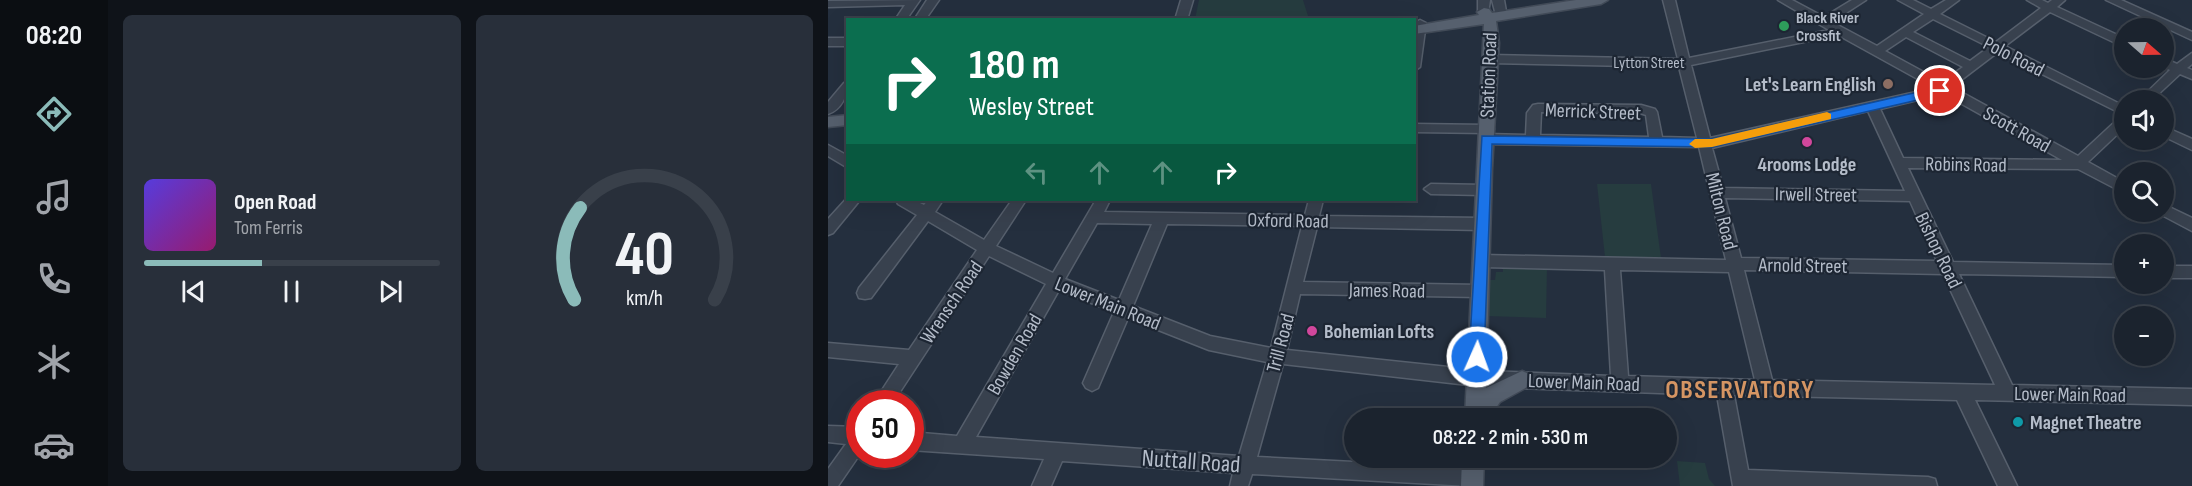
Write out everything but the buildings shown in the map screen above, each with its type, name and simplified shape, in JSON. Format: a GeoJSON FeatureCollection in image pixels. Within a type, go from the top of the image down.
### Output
{"type":"FeatureCollection","features":[{"type":"Feature","properties":{"kind":"main road"},"geometry":{"type":"LineString","coordinates":[[1417,26],[1494,9],[1601,0]]}},
{"type":"Feature","properties":{"kind":"main road","name":"Station Road"},"geometry":{"type":"LineString","coordinates":[[1476,408],[1486,134],[1491,24],[1494,9]]}},
{"type":"Feature","properties":{"kind":"main road"},"geometry":{"type":"LineString","coordinates":[[828,112],[846,111]]}},
{"type":"Feature","properties":{"kind":"main road"},"geometry":{"type":"LineString","coordinates":[[828,122],[846,120]]}},
{"type":"Feature","properties":{"kind":"main road"},"geometry":{"type":"LineString","coordinates":[[1483,408],[1493,395],[1522,380]]}},
{"type":"Feature","properties":{"kind":"street"},"geometry":{"type":"LineString","coordinates":[[1182,18],[1187,0]]}},
{"type":"Feature","properties":{"kind":"street","name":"Milton Road"},"geometry":{"type":"LineString","coordinates":[[1669,0],[1765,387]]}},
{"type":"Feature","properties":{"kind":"street","name":"Scott Road"},"geometry":{"type":"LineString","coordinates":[[1784,0],[2114,182]]}},
{"type":"Feature","properties":{"kind":"street"},"geometry":{"type":"LineString","coordinates":[[1824,22],[1860,0]]}},
{"type":"Feature","properties":{"kind":"street","name":"Polo Road"},"geometry":{"type":"LineString","coordinates":[[1904,0],[2114,106]]}},
{"type":"Feature","properties":{"kind":"street"},"geometry":{"type":"LineString","coordinates":[[1876,52],[1953,0]]}},
{"type":"Feature","properties":{"kind":"street"},"geometry":{"type":"LineString","coordinates":[[2033,0],[2054,4],[2114,37]]}},
{"type":"Feature","properties":{"kind":"street"},"geometry":{"type":"LineString","coordinates":[[2112,0],[2192,36]]}},
{"type":"Feature","properties":{"kind":"street"},"geometry":{"type":"LineString","coordinates":[[828,4],[924,12]]}},
{"type":"Feature","properties":{"kind":"street"},"geometry":{"type":"LineString","coordinates":[[1416,128],[1533,140],[1706,144],[1944,88],[2054,4]]}},
{"type":"Feature","properties":{"kind":"street","name":"Lytton Street"},"geometry":{"type":"LineString","coordinates":[[1490,59],[1685,63],[1840,31]]}},
{"type":"Feature","properties":{"kind":"street"},"geometry":{"type":"LineString","coordinates":[[1904,32],[1972,67]]}},
{"type":"Feature","properties":{"kind":"street"},"geometry":{"type":"LineString","coordinates":[[828,42],[846,42]]}},
{"type":"Feature","properties":{"kind":"street"},"geometry":{"type":"LineString","coordinates":[[2156,90],[2192,57]]}},
{"type":"Feature","properties":{"kind":"street"},"geometry":{"type":"LineString","coordinates":[[2174,67],[2192,75]]}},
{"type":"Feature","properties":{"kind":"street"},"geometry":{"type":"LineString","coordinates":[[828,112],[846,89]]}},
{"type":"Feature","properties":{"kind":"street","name":"Bishop Road"},"geometry":{"type":"LineString","coordinates":[[1872,106],[2007,393]]}},
{"type":"Feature","properties":{"kind":"street","name":"Merrick Street"},"geometry":{"type":"LineString","coordinates":[[1533,140],[1533,113],[1538,108],[1641,109],[1652,115],[1656,143]]}},
{"type":"Feature","properties":{"kind":"street"},"geometry":{"type":"LineString","coordinates":[[2079,163],[2114,130]]}},
{"type":"Feature","properties":{"kind":"street"},"geometry":{"type":"LineString","coordinates":[[2174,136],[2192,145]]}},
{"type":"Feature","properties":{"kind":"street"},"geometry":{"type":"LineString","coordinates":[[828,150],[846,162]]}},
{"type":"Feature","properties":{"kind":"street","name":"Robins Road"},"geometry":{"type":"LineString","coordinates":[[1898,163],[2067,165],[2079,163]]}},
{"type":"Feature","properties":{"kind":"street"},"geometry":{"type":"LineString","coordinates":[[1431,189],[1484,190]]}},
{"type":"Feature","properties":{"kind":"street","name":"Irwell Street"},"geometry":{"type":"LineString","coordinates":[[1718,193],[1913,196]]}},
{"type":"Feature","properties":{"kind":"street"},"geometry":{"type":"LineString","coordinates":[[828,229],[852,201]]}},
{"type":"Feature","properties":{"kind":"street","name":"Lower Main Road"},"geometry":{"type":"LineString","coordinates":[[905,201],[986,248],[1056,282],[1209,343],[1277,357],[1476,378],[1724,387],[2192,397]]}},
{"type":"Feature","properties":{"kind":"street"},"geometry":{"type":"LineString","coordinates":[[865,293],[935,201]]}},
{"type":"Feature","properties":{"kind":"street","name":"Wrensch Road"},"geometry":{"type":"LineString","coordinates":[[891,390],[1018,201]]}},
{"type":"Feature","properties":{"kind":"street","name":"Bowden Road"},"geometry":{"type":"LineString","coordinates":[[961,446],[1102,201]]}},
{"type":"Feature","properties":{"kind":"street","name":"Trill Road"},"geometry":{"type":"LineString","coordinates":[[1239,486],[1277,357],[1316,201]]}},
{"type":"Feature","properties":{"kind":"street"},"geometry":{"type":"LineString","coordinates":[[2174,215],[2192,225]]}},
{"type":"Feature","properties":{"kind":"street","name":"Oxford Road"},"geometry":{"type":"LineString","coordinates":[[1093,217],[1483,224]]}},
{"type":"Feature","properties":{"kind":"street"},"geometry":{"type":"LineString","coordinates":[[1092,383],[1162,218]]}},
{"type":"Feature","properties":{"kind":"street","name":"Arnold Street"},"geometry":{"type":"LineString","coordinates":[[1482,261],[1612,265],[2114,271]]}},
{"type":"Feature","properties":{"kind":"street"},"geometry":{"type":"LineString","coordinates":[[1612,265],[1620,382]]}},
{"type":"Feature","properties":{"kind":"street"},"geometry":{"type":"LineString","coordinates":[[2174,272],[2192,272]]}},
{"type":"Feature","properties":{"kind":"street","name":"James Road"},"geometry":{"type":"LineString","coordinates":[[1294,288],[1480,291]]}},
{"type":"Feature","properties":{"kind":"street"},"geometry":{"type":"LineString","coordinates":[[828,350],[913,358]]}},
{"type":"Feature","properties":{"kind":"street"},"geometry":{"type":"LineString","coordinates":[[1724,387],[1741,482],[1928,486]]}},
{"type":"Feature","properties":{"kind":"street"},"geometry":{"type":"LineString","coordinates":[[1963,393],[2008,486]]}},
{"type":"Feature","properties":{"kind":"street"},"geometry":{"type":"LineString","coordinates":[[828,434],[846,436]]}},
{"type":"Feature","properties":{"kind":"street","name":"Nuttall Road"},"geometry":{"type":"LineString","coordinates":[[924,442],[1245,465],[1472,473]]}},
{"type":"Feature","properties":{"kind":"street"},"geometry":{"type":"LineString","coordinates":[[1041,486],[1056,453]]}},
{"type":"Feature","properties":{"kind":"street"},"geometry":{"type":"LineString","coordinates":[[828,485],[846,458]]}},
{"type":"Feature","properties":{"kind":"green space"},"geometry":{"type":"Polygon","coordinates":[[[1199,0],[1303,0],[1309,18],[1195,18],[1199,0]]]}},
{"type":"Feature","properties":{"kind":"green space"},"geometry":{"type":"Polygon","coordinates":[[[1597,184],[1651,184],[1661,258],[1605,257],[1597,184]]]}},
{"type":"Feature","properties":{"kind":"green space"},"geometry":{"type":"Polygon","coordinates":[[[1503,266],[1547,267],[1546,318],[1486,316],[1489,280],[1495,280],[1496,272],[1503,272],[1503,266]]]}},
{"type":"Feature","properties":{"kind":"green space"},"geometry":{"type":"Polygon","coordinates":[[[1677,461],[1705,463],[1709,479],[1715,486],[1680,486],[1677,461]]]}},
{"type":"Feature","properties":{"kind":"slow traffic"},"geometry":{"type":"LineString","coordinates":[[1695,144],[1712,143],[1827,116]]}},
{"type":"Feature","properties":{"kind":"place","name":"Black River Crossfit"},"geometry":{"type":"Point","coordinates":[1784,26]}},
{"type":"Feature","properties":{"kind":"place","name":"Let's Learn English"},"geometry":{"type":"Point","coordinates":[1888,84]}},
{"type":"Feature","properties":{"kind":"place","name":"4rooms Lodge"},"geometry":{"type":"Point","coordinates":[1807,142]}},
{"type":"Feature","properties":{"kind":"place","name":"Bohemian Lofts"},"geometry":{"type":"Point","coordinates":[1312,331]}},
{"type":"Feature","properties":{"kind":"place","name":"Magnet Theatre"},"geometry":{"type":"Point","coordinates":[2018,422]}},
{"type":"Feature","properties":{"kind":"district","name":"OBSERVATORY"},"geometry":{"type":"Point","coordinates":[1740,389]}},
{"type":"Feature","properties":{"kind":"route"},"geometry":{"type":"LineString","coordinates":[[1477,357],[1486,139],[1706,144],[1940,91]]}}]}
